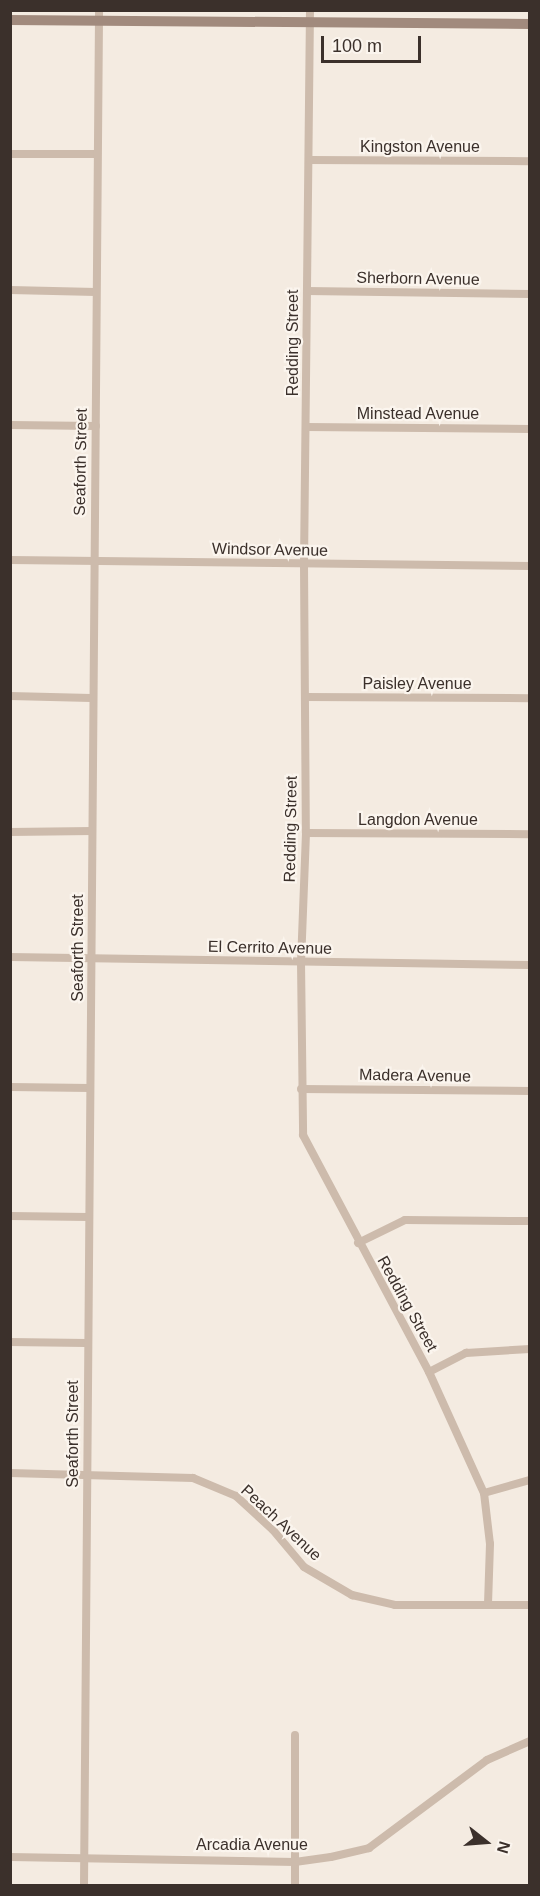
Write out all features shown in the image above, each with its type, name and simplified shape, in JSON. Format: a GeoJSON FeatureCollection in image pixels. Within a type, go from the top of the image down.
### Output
{"type":"FeatureCollection","features":[{"type":"Feature","properties":{"kind":"main road"},"geometry":{"type":"LineString","coordinates":[[10,20],[99,16],[310,22],[530,24]]}},
{"type":"Feature","properties":{"kind":"street","name":"Redding Street"},"geometry":{"type":"LineString","coordinates":[[310,10],[304,565],[306,833],[301,962],[303,1135],[358,1243],[429,1372],[484,1493],[490,1544],[488,1605]]}},
{"type":"Feature","properties":{"kind":"street","name":"Seaforth Street"},"geometry":{"type":"LineString","coordinates":[[84,1886],[92,561],[96,426],[96,154],[99,16]]}},
{"type":"Feature","properties":{"kind":"street"},"geometry":{"type":"LineString","coordinates":[[10,154],[96,154]]}},
{"type":"Feature","properties":{"kind":"street","name":"Kingston Avenue"},"geometry":{"type":"LineString","coordinates":[[310,160],[530,161]]}},
{"type":"Feature","properties":{"kind":"street"},"geometry":{"type":"LineString","coordinates":[[10,290],[96,292]]}},
{"type":"Feature","properties":{"kind":"street","name":"Sherborn Avenue"},"geometry":{"type":"LineString","coordinates":[[307,291],[530,294]]}},
{"type":"Feature","properties":{"kind":"street"},"geometry":{"type":"LineString","coordinates":[[10,425],[96,426]]}},
{"type":"Feature","properties":{"kind":"street","name":"Minstead Avenue"},"geometry":{"type":"LineString","coordinates":[[306,427],[530,429]]}},
{"type":"Feature","properties":{"kind":"street","name":"Windsor Avenue"},"geometry":{"type":"LineString","coordinates":[[10,560],[530,566]]}},
{"type":"Feature","properties":{"kind":"street"},"geometry":{"type":"LineString","coordinates":[[10,696],[91,698]]}},
{"type":"Feature","properties":{"kind":"street","name":"Paisley Avenue"},"geometry":{"type":"LineString","coordinates":[[305,697],[530,698]]}},
{"type":"Feature","properties":{"kind":"street"},"geometry":{"type":"LineString","coordinates":[[10,832],[92,831]]}},
{"type":"Feature","properties":{"kind":"street","name":"Langdon Avenue"},"geometry":{"type":"LineString","coordinates":[[306,833],[530,834]]}},
{"type":"Feature","properties":{"kind":"street","name":"El Cerrito Avenue"},"geometry":{"type":"LineString","coordinates":[[10,957],[530,964]]}},
{"type":"Feature","properties":{"kind":"street"},"geometry":{"type":"LineString","coordinates":[[10,1088],[90,1088]]}},
{"type":"Feature","properties":{"kind":"street","name":"Madera Avenue"},"geometry":{"type":"LineString","coordinates":[[301,1089],[530,1091]]}},
{"type":"Feature","properties":{"kind":"street"},"geometry":{"type":"LineString","coordinates":[[10,1216],[88,1217]]}},
{"type":"Feature","properties":{"kind":"street"},"geometry":{"type":"LineString","coordinates":[[358,1243],[405,1220],[530,1221]]}},
{"type":"Feature","properties":{"kind":"street"},"geometry":{"type":"LineString","coordinates":[[10,1342],[86,1343]]}},
{"type":"Feature","properties":{"kind":"street"},"geometry":{"type":"LineString","coordinates":[[429,1372],[466,1353],[530,1349]]}},
{"type":"Feature","properties":{"kind":"street","name":"Peach Avenue"},"geometry":{"type":"LineString","coordinates":[[10,1473],[193,1478],[236,1496],[273,1530],[304,1567],[352,1595],[395,1605],[530,1605]]}},
{"type":"Feature","properties":{"kind":"street"},"geometry":{"type":"LineString","coordinates":[[484,1493],[530,1480]]}},
{"type":"Feature","properties":{"kind":"street"},"geometry":{"type":"LineString","coordinates":[[295,1736],[296,1886]]}},
{"type":"Feature","properties":{"kind":"street","name":"Arcadia Avenue"},"geometry":{"type":"LineString","coordinates":[[10,1857],[295,1862],[369,1848],[487,1760],[530,1741]]}}]}
